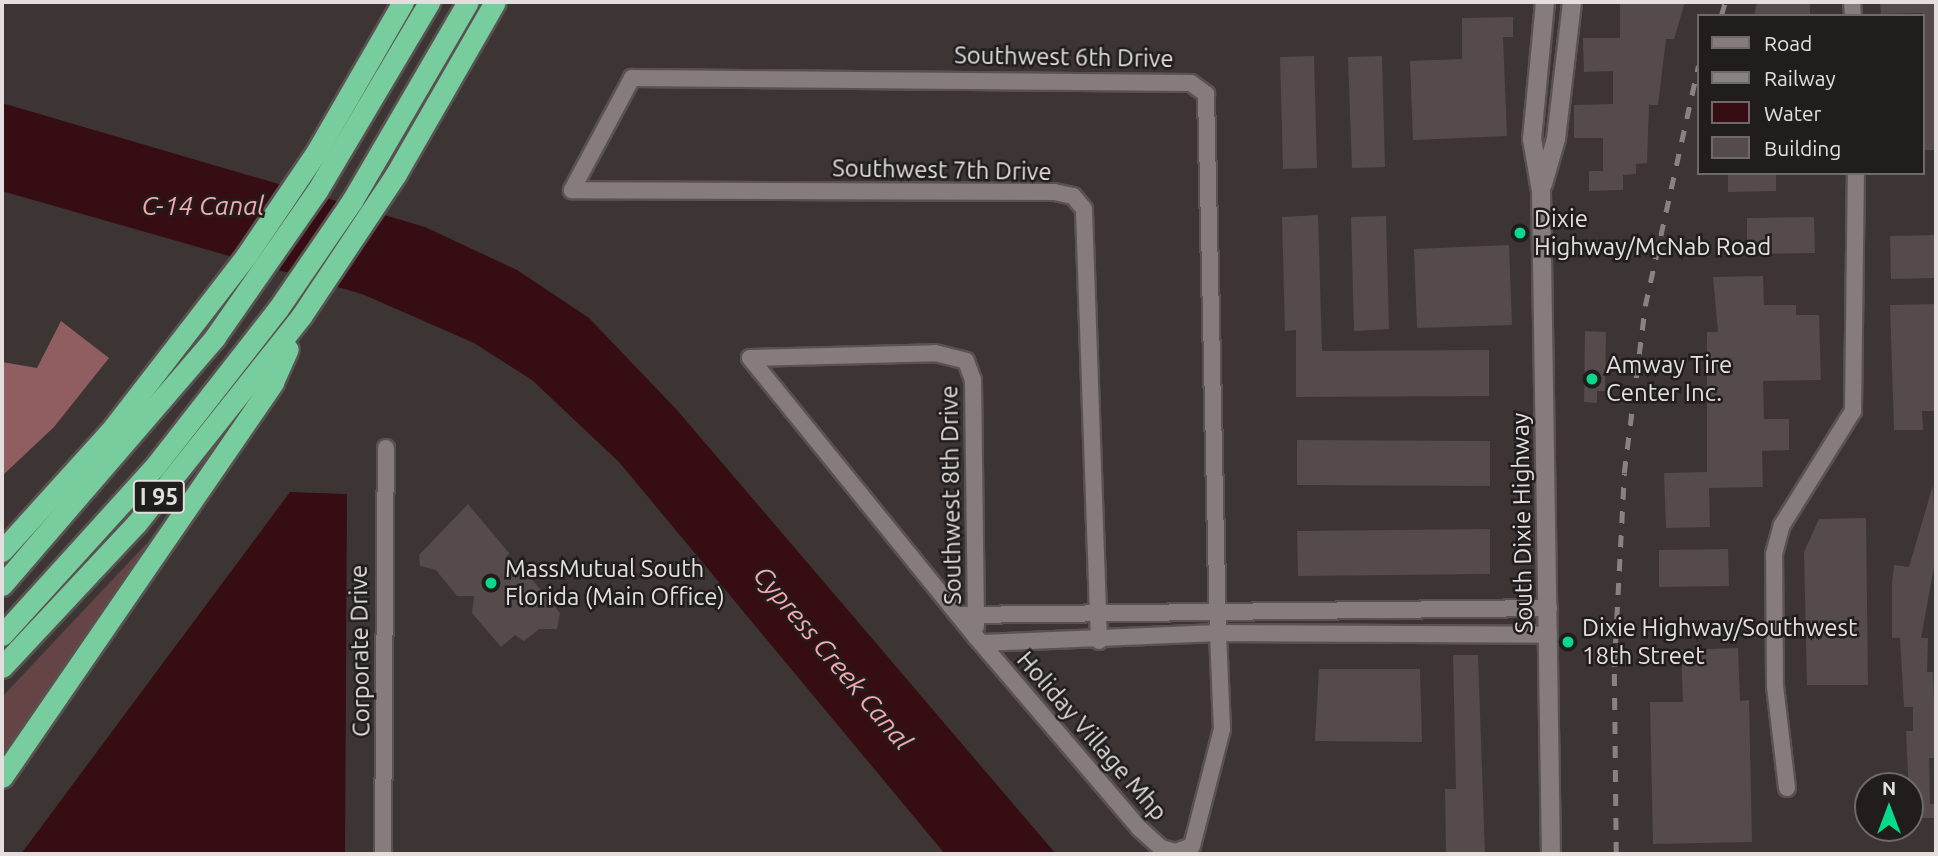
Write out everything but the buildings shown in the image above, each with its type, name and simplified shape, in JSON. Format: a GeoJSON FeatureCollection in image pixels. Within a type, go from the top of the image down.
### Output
{"type":"FeatureCollection","features":[{"type":"Feature","properties":{"kind":"highway"},"geometry":{"type":"LineString","coordinates":[[2,551],[113,428],[220,291],[317,151],[403,2]]}},
{"type":"Feature","properties":{"kind":"highway"},"geometry":{"type":"LineString","coordinates":[[2,585],[146,424],[242,298],[339,156],[429,2]]}},
{"type":"Feature","properties":{"kind":"highway"},"geometry":{"type":"LineString","coordinates":[[2,635],[156,465],[278,309],[374,166],[468,2]]}},
{"type":"Feature","properties":{"kind":"highway","name":"I 95"},"geometry":{"type":"LineString","coordinates":[[2,667],[144,516],[302,315],[397,174],[495,2]]}},
{"type":"Feature","properties":{"kind":"highway"},"geometry":{"type":"LineString","coordinates":[[2,777],[273,382],[302,315]]}},
{"type":"Feature","properties":{"kind":"main road","name":"South Dixie Highway"},"geometry":{"type":"LineString","coordinates":[[1545,2],[1532,139],[1541,191],[1551,854]]}},
{"type":"Feature","properties":{"kind":"main road","name":"South Dixie Highway"},"geometry":{"type":"LineString","coordinates":[[1541,191],[1556,139],[1572,2]]}},
{"type":"Feature","properties":{"kind":"street","name":"Southwest 6th Drive"},"geometry":{"type":"LineString","coordinates":[[572,190],[632,78],[1191,83],[1206,94],[1218,633]]}},
{"type":"Feature","properties":{"kind":"street"},"geometry":{"type":"LineString","coordinates":[[1787,788],[1776,697],[1774,554],[1782,526],[1853,411],[1856,175]]}},
{"type":"Feature","properties":{"kind":"street","name":"Southwest 7th Drive"},"geometry":{"type":"LineString","coordinates":[[572,190],[1073,196],[1086,219],[1099,641]]}},
{"type":"Feature","properties":{"kind":"street","name":"Southwest 8th Drive"},"geometry":{"type":"LineString","coordinates":[[959,615],[750,358],[935,353],[967,361],[973,380],[976,616],[979,640]]}},
{"type":"Feature","properties":{"kind":"street","name":"Corporate Drive"},"geometry":{"type":"LineString","coordinates":[[383,854],[386,448]]}},
{"type":"Feature","properties":{"kind":"street","name":"Holiday Village Mhp"},"geometry":{"type":"LineString","coordinates":[[959,615],[1549,608]]}},
{"type":"Feature","properties":{"kind":"street"},"geometry":{"type":"LineString","coordinates":[[959,615],[979,640]]}},
{"type":"Feature","properties":{"kind":"street","name":"Holiday Village Mhp"},"geometry":{"type":"LineString","coordinates":[[979,640],[1161,848],[1176,852],[1192,846],[1222,729],[1218,633]]}},
{"type":"Feature","properties":{"kind":"street","name":"Holiday Village Mhp"},"geometry":{"type":"LineString","coordinates":[[979,640],[1099,641],[1218,633],[1549,635]]}},
{"type":"Feature","properties":{"kind":"shaded area"},"geometry":{"type":"Polygon","coordinates":[[[61,321],[109,358],[54,427],[2,476],[2,362],[37,368],[61,321]]]}},
{"type":"Feature","properties":{"kind":"shaded area"},"geometry":{"type":"Polygon","coordinates":[[[146,544],[149,547],[2,757],[2,697],[146,544]]]}},
{"type":"Feature","properties":{"kind":"water","name":"C-14 Canal"},"geometry":{"type":"Polygon","coordinates":[[[2,103],[425,227],[517,270],[589,318],[677,410],[1056,854],[945,854],[619,462],[532,380],[474,343],[362,294],[2,191],[2,103]]]}},
{"type":"Feature","properties":{"kind":"water"},"geometry":{"type":"Polygon","coordinates":[[[290,492],[347,494],[345,854],[21,854],[290,492]]]}},
{"type":"Feature","properties":{"kind":"railway"},"geometry":{"type":"LineString","coordinates":[[1722,14],[1725,2]]}},
{"type":"Feature","properties":{"kind":"railway"},"geometry":{"type":"LineString","coordinates":[[1616,854],[1614,667],[1624,473],[1645,306],[1696,75]]}},
{"type":"Feature","properties":{"kind":"place","name":"Dixie Highway/McNab Road"},"geometry":{"type":"Point","coordinates":[1520,233]}},
{"type":"Feature","properties":{"kind":"place","name":"Amway Tire Center Inc."},"geometry":{"type":"Point","coordinates":[1592,379]}},
{"type":"Feature","properties":{"kind":"place","name":"MassMutual South Florida (Main Office)"},"geometry":{"type":"Point","coordinates":[491,583]}},
{"type":"Feature","properties":{"kind":"place","name":"Dixie Highway/Southwest 18th Street"},"geometry":{"type":"Point","coordinates":[1568,642]}},
{"type":"Feature","properties":{"kind":"water label","name":"Cypress Creek Canal"},"geometry":{"type":"Point","coordinates":[833,658]}}]}
